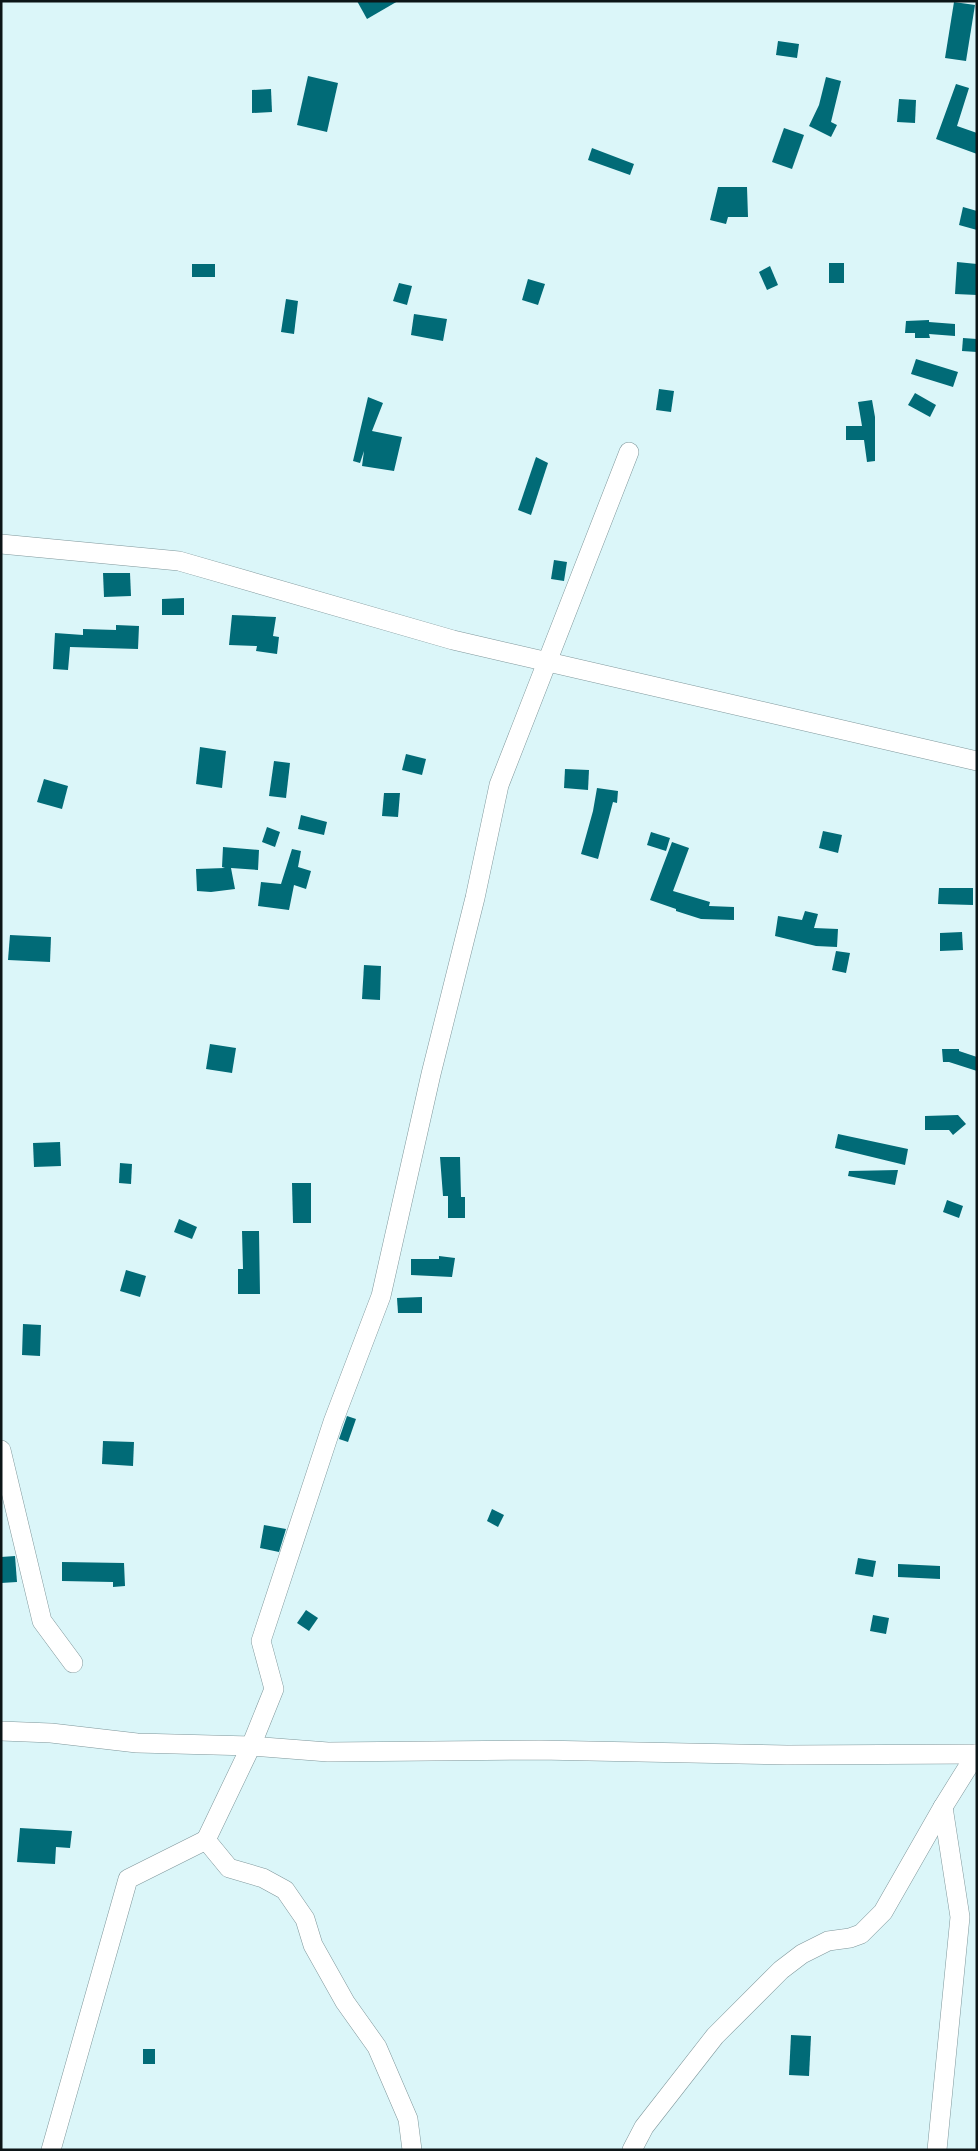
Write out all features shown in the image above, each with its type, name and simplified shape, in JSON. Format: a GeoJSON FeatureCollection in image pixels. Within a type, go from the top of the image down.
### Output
{"type":"FeatureCollection","features":[{"type":"Feature","properties":{"kind":"street"},"geometry":{"type":"LineString","coordinates":[[50,2150],[128,1879],[206,1840],[251,1746],[274,1689],[261,1641],[333,1422],[381,1296],[431,1074],[475,898],[499,785],[629,452]]}},
{"type":"Feature","properties":{"kind":"street"},"geometry":{"type":"LineString","coordinates":[[1,544],[179,561],[453,640],[977,761]]}},
{"type":"Feature","properties":{"kind":"street"},"geometry":{"type":"LineString","coordinates":[[1,1450],[42,1621],[73,1663]]}},
{"type":"Feature","properties":{"kind":"street"},"geometry":{"type":"LineString","coordinates":[[1,1731],[51,1733],[137,1743],[251,1746],[328,1752],[548,1750],[787,1754],[977,1754]]}},
{"type":"Feature","properties":{"kind":"street"},"geometry":{"type":"LineString","coordinates":[[632,2150],[644,2127],[715,2036],[781,1970],[802,1954],[828,1941],[850,1938],[861,1934],[883,1912],[943,1807],[977,1754]]}},
{"type":"Feature","properties":{"kind":"street"},"geometry":{"type":"LineString","coordinates":[[937,2150],[960,1917],[943,1807]]}},
{"type":"Feature","properties":{"kind":"street"},"geometry":{"type":"LineString","coordinates":[[206,1840],[229,1868],[264,1878],[285,1890],[305,1919],[313,1945],[345,2002],[377,2047],[408,2119],[412,2150]]}},
{"type":"Feature","properties":{"kind":"building"},"geometry":{"type":"Polygon","coordinates":[[[357,1],[398,1],[367,19],[357,1]]]}},
{"type":"Feature","properties":{"kind":"building"},"geometry":{"type":"Polygon","coordinates":[[[954,2],[975,5],[966,61],[945,58],[954,2]]]}},
{"type":"Feature","properties":{"kind":"building"},"geometry":{"type":"Polygon","coordinates":[[[778,41],[799,44],[797,58],[776,55],[778,41]]]}},
{"type":"Feature","properties":{"kind":"building"},"geometry":{"type":"Polygon","coordinates":[[[308,76],[338,83],[327,132],[297,125],[308,76]]]}},
{"type":"Feature","properties":{"kind":"building"},"geometry":{"type":"Polygon","coordinates":[[[826,77],[841,81],[831,122],[837,125],[831,137],[809,126],[819,105],[826,77]]]}},
{"type":"Feature","properties":{"kind":"building"},"geometry":{"type":"Polygon","coordinates":[[[956,84],[969,88],[957,126],[977,133],[977,154],[936,139],[956,84]]]}},
{"type":"Feature","properties":{"kind":"building"},"geometry":{"type":"Polygon","coordinates":[[[271,89],[272,112],[252,113],[252,90],[271,89]]]}},
{"type":"Feature","properties":{"kind":"building"},"geometry":{"type":"Polygon","coordinates":[[[899,99],[916,100],[915,123],[897,122],[899,99]]]}},
{"type":"Feature","properties":{"kind":"building"},"geometry":{"type":"Polygon","coordinates":[[[784,128],[804,135],[792,169],[772,162],[784,128]]]}},
{"type":"Feature","properties":{"kind":"building"},"geometry":{"type":"Polygon","coordinates":[[[592,148],[634,164],[630,175],[588,160],[592,148]]]}},
{"type":"Feature","properties":{"kind":"building"},"geometry":{"type":"Polygon","coordinates":[[[718,187],[747,187],[748,217],[728,217],[726,224],[710,220],[718,187]]]}},
{"type":"Feature","properties":{"kind":"building"},"geometry":{"type":"Polygon","coordinates":[[[963,207],[977,211],[977,230],[959,225],[963,207]]]}},
{"type":"Feature","properties":{"kind":"building"},"geometry":{"type":"Polygon","coordinates":[[[957,262],[977,264],[977,295],[955,294],[957,262]]]}},
{"type":"Feature","properties":{"kind":"building"},"geometry":{"type":"Polygon","coordinates":[[[829,263],[844,263],[844,283],[829,283],[829,263]]]}},
{"type":"Feature","properties":{"kind":"building"},"geometry":{"type":"Polygon","coordinates":[[[192,264],[215,264],[215,277],[192,277],[192,264]]]}},
{"type":"Feature","properties":{"kind":"building"},"geometry":{"type":"Polygon","coordinates":[[[770,266],[778,285],[767,290],[759,272],[770,266]]]}},
{"type":"Feature","properties":{"kind":"building"},"geometry":{"type":"Polygon","coordinates":[[[528,279],[545,284],[538,305],[522,300],[528,279]]]}},
{"type":"Feature","properties":{"kind":"building"},"geometry":{"type":"Polygon","coordinates":[[[399,283],[412,286],[407,305],[393,301],[399,283]]]}},
{"type":"Feature","properties":{"kind":"building"},"geometry":{"type":"Polygon","coordinates":[[[286,299],[298,301],[294,334],[281,332],[286,299]]]}},
{"type":"Feature","properties":{"kind":"building"},"geometry":{"type":"Polygon","coordinates":[[[414,314],[447,319],[443,341],[411,335],[414,314]]]}},
{"type":"Feature","properties":{"kind":"building"},"geometry":{"type":"Polygon","coordinates":[[[929,320],[929,322],[955,324],[955,336],[929,334],[930,338],[915,338],[915,333],[905,333],[906,321],[929,320]]]}},
{"type":"Feature","properties":{"kind":"building"},"geometry":{"type":"Polygon","coordinates":[[[963,338],[977,339],[977,352],[962,351],[963,338]]]}},
{"type":"Feature","properties":{"kind":"building"},"geometry":{"type":"Polygon","coordinates":[[[916,359],[958,372],[953,387],[911,374],[916,359]]]}},
{"type":"Feature","properties":{"kind":"building"},"geometry":{"type":"Polygon","coordinates":[[[659,389],[674,391],[671,412],[656,410],[659,389]]]}},
{"type":"Feature","properties":{"kind":"building"},"geometry":{"type":"Polygon","coordinates":[[[915,393],[936,405],[930,417],[908,405],[915,393]]]}},
{"type":"Feature","properties":{"kind":"building"},"geometry":{"type":"Polygon","coordinates":[[[368,397],[383,403],[372,431],[402,437],[394,471],[362,466],[364,451],[360,463],[353,461],[368,397]]]}},
{"type":"Feature","properties":{"kind":"building"},"geometry":{"type":"Polygon","coordinates":[[[872,400],[875,417],[875,461],[867,462],[864,440],[846,440],[846,426],[862,426],[858,402],[872,400]]]}},
{"type":"Feature","properties":{"kind":"building"},"geometry":{"type":"Polygon","coordinates":[[[536,457],[548,463],[531,515],[518,510],[536,457]]]}},
{"type":"Feature","properties":{"kind":"building"},"geometry":{"type":"Polygon","coordinates":[[[554,560],[567,562],[564,581],[551,579],[554,560]]]}},
{"type":"Feature","properties":{"kind":"building"},"geometry":{"type":"Polygon","coordinates":[[[103,573],[130,573],[131,596],[104,597],[103,573]]]}},
{"type":"Feature","properties":{"kind":"building"},"geometry":{"type":"Polygon","coordinates":[[[184,598],[184,615],[162,615],[162,599],[184,598]]]}},
{"type":"Feature","properties":{"kind":"building"},"geometry":{"type":"Polygon","coordinates":[[[232,615],[276,617],[273,636],[279,637],[277,654],[256,651],[257,646],[229,645],[232,615]]]}},
{"type":"Feature","properties":{"kind":"building"},"geometry":{"type":"Polygon","coordinates":[[[116,625],[139,626],[138,649],[70,647],[68,670],[53,669],[55,633],[83,635],[83,629],[116,630],[116,625]]]}},
{"type":"Feature","properties":{"kind":"building"},"geometry":{"type":"Polygon","coordinates":[[[200,747],[226,751],[222,788],[196,784],[200,747]]]}},
{"type":"Feature","properties":{"kind":"building"},"geometry":{"type":"Polygon","coordinates":[[[406,754],[426,759],[422,775],[402,770],[406,754]]]}},
{"type":"Feature","properties":{"kind":"building"},"geometry":{"type":"Polygon","coordinates":[[[274,761],[290,763],[286,798],[269,796],[274,761]]]}},
{"type":"Feature","properties":{"kind":"building"},"geometry":{"type":"Polygon","coordinates":[[[565,769],[589,770],[588,790],[564,788],[565,769]]]}},
{"type":"Feature","properties":{"kind":"building"},"geometry":{"type":"Polygon","coordinates":[[[44,779],[68,786],[62,809],[37,802],[44,779]]]}},
{"type":"Feature","properties":{"kind":"building"},"geometry":{"type":"Polygon","coordinates":[[[597,788],[618,791],[617,803],[613,802],[598,859],[581,854],[593,811],[597,788]]]}},
{"type":"Feature","properties":{"kind":"building"},"geometry":{"type":"Polygon","coordinates":[[[384,793],[400,793],[398,817],[382,816],[384,793]]]}},
{"type":"Feature","properties":{"kind":"building"},"geometry":{"type":"Polygon","coordinates":[[[301,815],[327,822],[324,835],[298,829],[301,815]]]}},
{"type":"Feature","properties":{"kind":"building"},"geometry":{"type":"Polygon","coordinates":[[[267,827],[280,832],[275,847],[262,842],[267,827]]]}},
{"type":"Feature","properties":{"kind":"building"},"geometry":{"type":"Polygon","coordinates":[[[823,831],[842,835],[838,853],[819,848],[823,831]]]}},
{"type":"Feature","properties":{"kind":"building"},"geometry":{"type":"Polygon","coordinates":[[[651,832],[670,838],[666,851],[647,845],[651,832]]]}},
{"type":"Feature","properties":{"kind":"building"},"geometry":{"type":"Polygon","coordinates":[[[672,842],[689,848],[673,891],[710,902],[709,906],[734,907],[734,920],[701,919],[650,900],[672,842]]]}},
{"type":"Feature","properties":{"kind":"building"},"geometry":{"type":"Polygon","coordinates":[[[223,847],[259,850],[258,870],[231,868],[235,889],[211,892],[197,891],[196,869],[225,868],[222,867],[223,847]]]}},
{"type":"Feature","properties":{"kind":"building"},"geometry":{"type":"Polygon","coordinates":[[[292,849],[301,851],[298,867],[311,871],[306,889],[294,885],[289,910],[258,906],[261,882],[281,884],[292,849]]]}},
{"type":"Feature","properties":{"kind":"building"},"geometry":{"type":"Polygon","coordinates":[[[939,888],[973,888],[973,905],[938,904],[939,888]]]}},
{"type":"Feature","properties":{"kind":"building"},"geometry":{"type":"Polygon","coordinates":[[[805,911],[818,914],[814,928],[838,929],[837,947],[816,946],[775,936],[778,916],[802,920],[805,911]]]}},
{"type":"Feature","properties":{"kind":"building"},"geometry":{"type":"Polygon","coordinates":[[[962,932],[963,950],[940,951],[940,933],[962,932]]]}},
{"type":"Feature","properties":{"kind":"building"},"geometry":{"type":"Polygon","coordinates":[[[10,935],[51,937],[50,962],[8,960],[10,935]]]}},
{"type":"Feature","properties":{"kind":"building"},"geometry":{"type":"Polygon","coordinates":[[[836,951],[850,953],[846,973],[832,970],[836,951]]]}},
{"type":"Feature","properties":{"kind":"building"},"geometry":{"type":"Polygon","coordinates":[[[364,965],[381,966],[380,1000],[362,999],[364,965]]]}},
{"type":"Feature","properties":{"kind":"building"},"geometry":{"type":"Polygon","coordinates":[[[210,1044],[236,1048],[232,1073],[206,1069],[210,1044]]]}},
{"type":"Feature","properties":{"kind":"building"},"geometry":{"type":"Polygon","coordinates":[[[942,1049],[959,1049],[959,1051],[977,1057],[977,1071],[949,1062],[943,1062],[942,1049]]]}},
{"type":"Feature","properties":{"kind":"building"},"geometry":{"type":"Polygon","coordinates":[[[958,1115],[966,1124],[953,1135],[949,1130],[925,1130],[925,1116],[958,1115]]]}},
{"type":"Feature","properties":{"kind":"building"},"geometry":{"type":"Polygon","coordinates":[[[838,1134],[908,1149],[905,1165],[835,1148],[838,1134]]]}},
{"type":"Feature","properties":{"kind":"building"},"geometry":{"type":"Polygon","coordinates":[[[60,1142],[61,1166],[34,1167],[33,1143],[60,1142]]]}},
{"type":"Feature","properties":{"kind":"building"},"geometry":{"type":"Polygon","coordinates":[[[440,1157],[460,1157],[461,1197],[465,1197],[465,1218],[448,1218],[448,1196],[443,1196],[440,1157]]]}},
{"type":"Feature","properties":{"kind":"building"},"geometry":{"type":"Polygon","coordinates":[[[120,1163],[132,1164],[131,1184],[119,1183],[120,1163]]]}},
{"type":"Feature","properties":{"kind":"building"},"geometry":{"type":"Polygon","coordinates":[[[898,1170],[895,1185],[848,1176],[849,1171],[898,1170]]]}},
{"type":"Feature","properties":{"kind":"building"},"geometry":{"type":"Polygon","coordinates":[[[292,1183],[311,1183],[311,1223],[293,1223],[292,1183]]]}},
{"type":"Feature","properties":{"kind":"building"},"geometry":{"type":"Polygon","coordinates":[[[947,1200],[963,1206],[959,1218],[943,1212],[947,1200]]]}},
{"type":"Feature","properties":{"kind":"building"},"geometry":{"type":"Polygon","coordinates":[[[179,1219],[197,1227],[192,1239],[174,1232],[179,1219]]]}},
{"type":"Feature","properties":{"kind":"building"},"geometry":{"type":"Polygon","coordinates":[[[242,1231],[259,1231],[260,1294],[238,1294],[238,1269],[243,1269],[242,1231]]]}},
{"type":"Feature","properties":{"kind":"building"},"geometry":{"type":"Polygon","coordinates":[[[439,1256],[455,1258],[452,1277],[411,1275],[411,1259],[439,1259],[439,1256]]]}},
{"type":"Feature","properties":{"kind":"building"},"geometry":{"type":"Polygon","coordinates":[[[126,1270],[146,1276],[140,1297],[120,1291],[126,1270]]]}},
{"type":"Feature","properties":{"kind":"building"},"geometry":{"type":"Polygon","coordinates":[[[422,1297],[422,1313],[398,1313],[397,1298],[422,1297]]]}},
{"type":"Feature","properties":{"kind":"building"},"geometry":{"type":"Polygon","coordinates":[[[23,1324],[41,1325],[40,1356],[22,1355],[23,1324]]]}},
{"type":"Feature","properties":{"kind":"building"},"geometry":{"type":"Polygon","coordinates":[[[347,1416],[356,1419],[348,1442],[339,1439],[347,1416]]]}},
{"type":"Feature","properties":{"kind":"building"},"geometry":{"type":"Polygon","coordinates":[[[103,1441],[134,1442],[133,1466],[102,1464],[103,1441]]]}},
{"type":"Feature","properties":{"kind":"building"},"geometry":{"type":"Polygon","coordinates":[[[492,1509],[504,1515],[498,1527],[487,1521],[492,1509]]]}},
{"type":"Feature","properties":{"kind":"building"},"geometry":{"type":"Polygon","coordinates":[[[264,1525],[286,1529],[279,1552],[260,1548],[264,1525]]]}},
{"type":"Feature","properties":{"kind":"building"},"geometry":{"type":"Polygon","coordinates":[[[15,1556],[17,1582],[1,1583],[1,1557],[15,1556]]]}},
{"type":"Feature","properties":{"kind":"building"},"geometry":{"type":"Polygon","coordinates":[[[858,1558],[876,1561],[873,1577],[855,1574],[858,1558]]]}},
{"type":"Feature","properties":{"kind":"building"},"geometry":{"type":"Polygon","coordinates":[[[62,1562],[124,1563],[125,1586],[113,1587],[113,1582],[62,1581],[62,1562]]]}},
{"type":"Feature","properties":{"kind":"building"},"geometry":{"type":"Polygon","coordinates":[[[898,1564],[940,1566],[940,1579],[898,1577],[898,1564]]]}},
{"type":"Feature","properties":{"kind":"building"},"geometry":{"type":"Polygon","coordinates":[[[306,1610],[318,1618],[309,1631],[297,1623],[306,1610]]]}},
{"type":"Feature","properties":{"kind":"building"},"geometry":{"type":"Polygon","coordinates":[[[873,1615],[889,1618],[886,1634],[870,1631],[873,1615]]]}},
{"type":"Feature","properties":{"kind":"building"},"geometry":{"type":"Polygon","coordinates":[[[20,1828],[72,1831],[70,1848],[56,1847],[55,1864],[17,1862],[20,1828]]]}},
{"type":"Feature","properties":{"kind":"building"},"geometry":{"type":"Polygon","coordinates":[[[791,2035],[811,2036],[809,2076],[789,2075],[791,2035]]]}},
{"type":"Feature","properties":{"kind":"building"},"geometry":{"type":"Polygon","coordinates":[[[143,2049],[155,2049],[155,2064],[143,2064],[143,2049]]]}}]}
